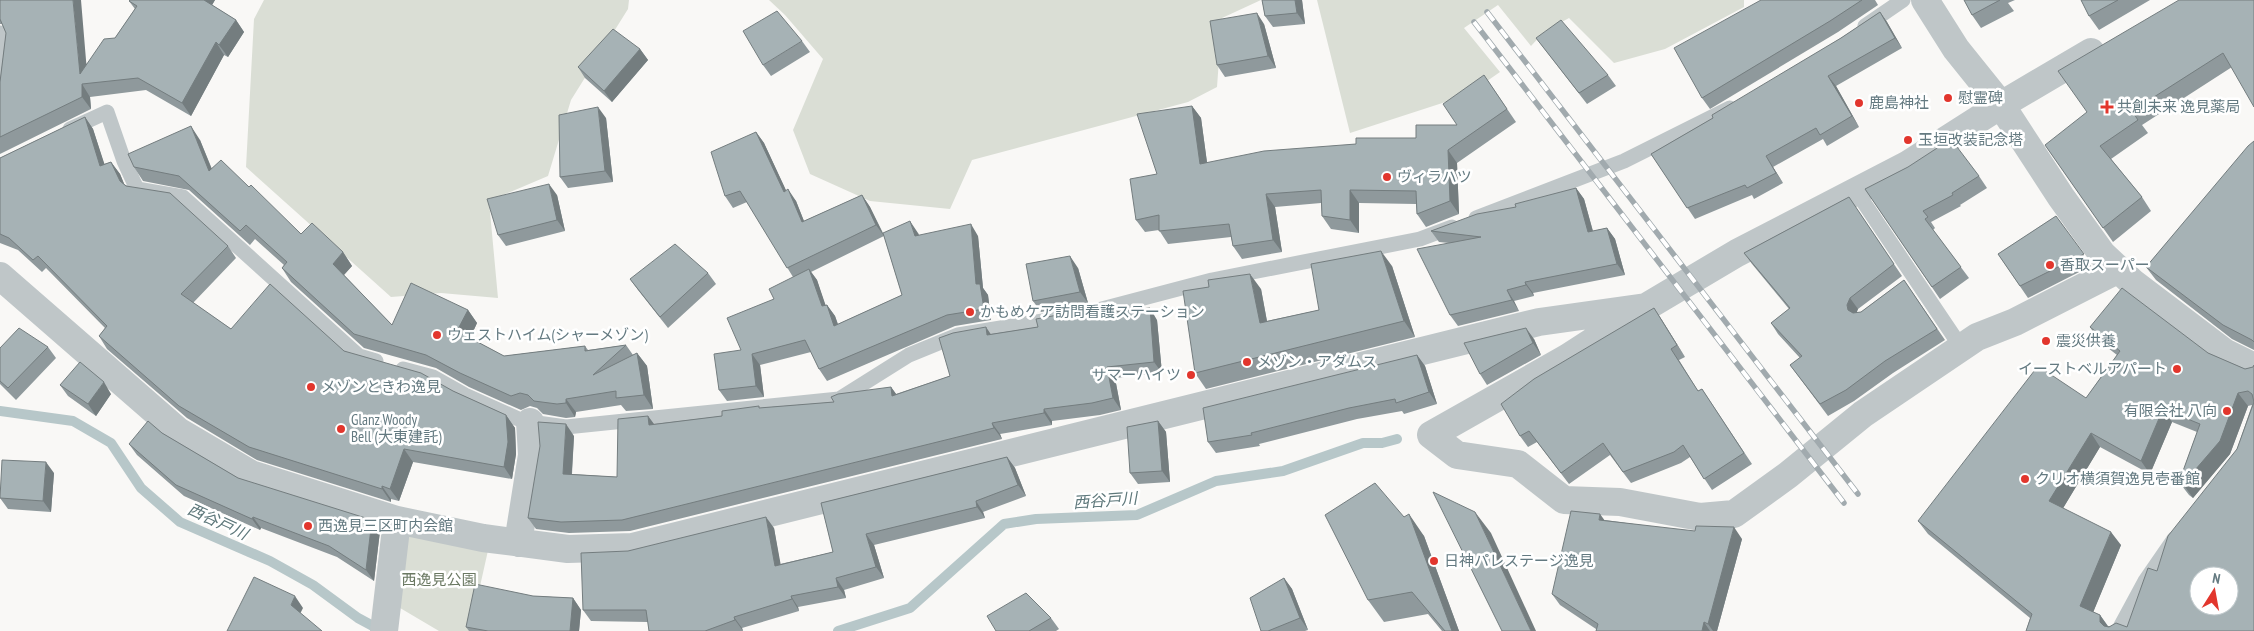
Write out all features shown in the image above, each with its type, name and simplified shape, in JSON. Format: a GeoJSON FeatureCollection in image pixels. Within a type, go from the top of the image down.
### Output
{"type":"FeatureCollection","features":[{"type":"Feature","properties":{"kind":"street"},"geometry":{"type":"LineString","coordinates":[[1925,0],[1956,49],[2001,105],[2061,197],[2102,254],[2132,273],[2224,352],[2254,367]]}},
{"type":"Feature","properties":{"kind":"street"},"geometry":{"type":"LineString","coordinates":[[2112,40],[2001,105],[1907,165],[1736,253],[1646,307],[1568,358],[1431,435],[1457,455],[1518,464],[1564,500],[1620,502],[1700,517],[1734,514],[1788,475],[1863,414],[1976,337],[2132,273]]}},
{"type":"Feature","properties":{"kind":"street"},"geometry":{"type":"LineString","coordinates":[[0,276],[178,431],[251,474],[397,520],[483,538],[568,549],[632,546],[1539,322],[1646,307]]}},
{"type":"Feature","properties":{"kind":"street"},"geometry":{"type":"LineString","coordinates":[[518,543],[532,455],[530,422]]}},
{"type":"Feature","properties":{"kind":"street"},"geometry":{"type":"LineString","coordinates":[[385,622],[397,520]]}},
{"type":"Feature","properties":{"kind":"lane"},"geometry":{"type":"LineString","coordinates":[[1851,35],[1903,0]]}},
{"type":"Feature","properties":{"kind":"lane"},"geometry":{"type":"LineString","coordinates":[[0,33],[6,48],[0,92]]}},
{"type":"Feature","properties":{"kind":"lane"},"geometry":{"type":"LineString","coordinates":[[54,136],[107,112],[124,161],[137,189],[183,197],[359,356],[433,377],[465,395],[523,421],[566,427],[839,399],[909,355],[958,335],[1079,315],[1212,280],[1420,239],[1624,161],[1739,102]]}},
{"type":"Feature","properties":{"kind":"lane"},"geometry":{"type":"LineString","coordinates":[[1856,191],[1961,348]]}},
{"type":"Feature","properties":{"kind":"lane"},"geometry":{"type":"LineString","coordinates":[[1900,289],[1914,278]]}},
{"type":"Feature","properties":{"kind":"lane"},"geometry":{"type":"LineString","coordinates":[[2118,631],[2145,581],[2182,527]]}},
{"type":"Feature","properties":{"kind":"green space"},"geometry":{"type":"Polygon","coordinates":[[[264,0],[629,0],[628,9],[571,100],[548,176],[489,201],[498,298],[441,293],[391,297],[246,167],[254,19],[264,0]]]}},
{"type":"Feature","properties":{"kind":"green space"},"geometry":{"type":"Polygon","coordinates":[[[769,0],[1261,0],[1222,18],[1217,87],[1188,102],[972,160],[950,209],[870,201],[810,174],[793,130],[823,59],[785,15],[769,0]]]}},
{"type":"Feature","properties":{"kind":"green space"},"geometry":{"type":"Polygon","coordinates":[[[1317,0],[1744,0],[1744,7],[1665,49],[1614,63],[1569,18],[1544,32],[1531,46],[1498,5],[1464,28],[1500,72],[1467,95],[1350,133],[1317,0]]]}},
{"type":"Feature","properties":{"kind":"green space","name":"西逸見公園"},"geometry":{"type":"Polygon","coordinates":[[[405,530],[489,546],[470,631],[439,631],[395,605],[405,530]]]}},
{"type":"Feature","properties":{"kind":"building"},"geometry":{"type":"Polygon","coordinates":[[[0,0],[73,0],[80,74],[104,39],[115,38],[137,6],[130,0],[204,0],[236,20],[219,45],[216,42],[182,103],[138,78],[82,84],[82,97],[0,137],[0,82],[6,33],[0,19],[0,0]]]}},
{"type":"Feature","properties":{"kind":"building"},"geometry":{"type":"Polygon","coordinates":[[[1262,0],[1295,0],[1297,13],[1265,16],[1262,0]]]}},
{"type":"Feature","properties":{"kind":"building"},"geometry":{"type":"Polygon","coordinates":[[[1761,0],[1862,0],[1702,98],[1674,48],[1761,0]]]}},
{"type":"Feature","properties":{"kind":"building"},"geometry":{"type":"Polygon","coordinates":[[[1964,0],[2000,0],[1972,15],[1964,0]]]}},
{"type":"Feature","properties":{"kind":"building"},"geometry":{"type":"Polygon","coordinates":[[[2081,0],[2118,0],[2089,16],[2081,0]]]}},
{"type":"Feature","properties":{"kind":"building"},"geometry":{"type":"Polygon","coordinates":[[[2179,0],[2254,0],[2254,107],[2223,53],[2132,111],[2138,120],[2100,146],[2142,197],[2103,228],[2045,145],[2087,112],[2058,71],[2179,0]]]}},
{"type":"Feature","properties":{"kind":"building"},"geometry":{"type":"Polygon","coordinates":[[[777,11],[802,41],[763,65],[743,31],[777,11]]]}},
{"type":"Feature","properties":{"kind":"building"},"geometry":{"type":"Polygon","coordinates":[[[1880,12],[1895,38],[1828,76],[1852,116],[1820,135],[1816,128],[1766,156],[1776,173],[1747,188],[1745,185],[1687,208],[1651,154],[1713,118],[1712,115],[1841,38],[1880,12]]]}},
{"type":"Feature","properties":{"kind":"building"},"geometry":{"type":"Polygon","coordinates":[[[1257,13],[1268,56],[1217,65],[1210,21],[1257,13]]]}},
{"type":"Feature","properties":{"kind":"building"},"geometry":{"type":"Polygon","coordinates":[[[1561,20],[1608,75],[1579,93],[1536,38],[1561,20]]]}},
{"type":"Feature","properties":{"kind":"building"},"geometry":{"type":"Polygon","coordinates":[[[613,29],[640,49],[604,91],[578,67],[613,29]]]}},
{"type":"Feature","properties":{"kind":"building"},"geometry":{"type":"Polygon","coordinates":[[[1484,75],[1507,109],[1448,150],[1450,201],[1417,214],[1416,191],[1350,190],[1350,220],[1322,216],[1321,190],[1266,194],[1273,240],[1233,246],[1229,224],[1159,231],[1159,215],[1136,220],[1130,179],[1157,174],[1137,114],[1192,106],[1200,164],[1264,151],[1356,144],[1356,138],[1416,138],[1416,125],[1457,125],[1443,104],[1484,75]]]}},
{"type":"Feature","properties":{"kind":"building"},"geometry":{"type":"Polygon","coordinates":[[[598,107],[605,171],[560,177],[559,115],[598,107]]]}},
{"type":"Feature","properties":{"kind":"building"},"geometry":{"type":"Polygon","coordinates":[[[85,117],[100,166],[111,162],[120,181],[126,186],[170,193],[228,246],[181,294],[231,329],[270,284],[344,351],[421,373],[453,391],[506,415],[508,442],[504,467],[404,449],[390,489],[382,486],[382,489],[249,447],[179,406],[99,336],[107,326],[38,256],[33,260],[9,238],[0,234],[0,158],[85,117]]]}},
{"type":"Feature","properties":{"kind":"building"},"geometry":{"type":"Polygon","coordinates":[[[191,126],[209,171],[221,160],[249,187],[251,185],[301,234],[312,223],[343,252],[333,264],[392,325],[411,283],[468,310],[457,331],[504,356],[585,346],[585,351],[626,345],[593,375],[637,353],[644,395],[616,398],[616,391],[566,399],[566,403],[557,404],[534,401],[528,395],[520,393],[511,396],[426,355],[354,334],[282,268],[287,262],[246,225],[240,231],[179,176],[134,167],[128,154],[191,126]]]}},
{"type":"Feature","properties":{"kind":"building"},"geometry":{"type":"Polygon","coordinates":[[[756,132],[784,192],[788,189],[802,222],[862,195],[876,225],[787,268],[740,191],[725,196],[711,152],[756,132]]]}},
{"type":"Feature","properties":{"kind":"building"},"geometry":{"type":"Polygon","coordinates":[[[1951,139],[1979,176],[1952,193],[1953,195],[1923,211],[1928,217],[1925,219],[1961,267],[1932,287],[1865,189],[1908,167],[1951,139]]]}},
{"type":"Feature","properties":{"kind":"building"},"geometry":{"type":"Polygon","coordinates":[[[2254,141],[2254,342],[2223,325],[2146,267],[2254,141]]]}},
{"type":"Feature","properties":{"kind":"building"},"geometry":{"type":"Polygon","coordinates":[[[549,184],[557,220],[498,235],[487,199],[549,184]]]}},
{"type":"Feature","properties":{"kind":"building"},"geometry":{"type":"Polygon","coordinates":[[[1576,188],[1588,232],[1607,228],[1617,264],[1525,282],[1526,285],[1507,290],[1512,300],[1450,315],[1417,249],[1481,237],[1431,231],[1477,214],[1516,207],[1515,204],[1576,188]]]}},
{"type":"Feature","properties":{"kind":"building"},"geometry":{"type":"Polygon","coordinates":[[[1849,197],[1894,264],[1850,298],[1847,305],[1848,310],[1853,313],[1861,312],[1904,280],[1937,329],[1885,361],[1846,390],[1820,404],[1790,365],[1802,356],[1771,323],[1790,308],[1744,253],[1849,197]]]}},
{"type":"Feature","properties":{"kind":"building"},"geometry":{"type":"Polygon","coordinates":[[[2056,216],[2084,254],[2020,286],[1998,254],[2056,216]]]}},
{"type":"Feature","properties":{"kind":"building"},"geometry":{"type":"Polygon","coordinates":[[[910,221],[915,236],[971,224],[976,284],[980,284],[984,309],[947,315],[819,369],[805,340],[752,354],[756,386],[719,390],[714,354],[741,350],[727,318],[774,299],[769,289],[809,269],[822,306],[827,305],[834,326],[902,295],[883,233],[910,221]]]}},
{"type":"Feature","properties":{"kind":"building"},"geometry":{"type":"Polygon","coordinates":[[[675,244],[708,273],[660,317],[630,279],[675,244]]]}},
{"type":"Feature","properties":{"kind":"building"},"geometry":{"type":"Polygon","coordinates":[[[1381,251],[1404,321],[1195,373],[1183,291],[1209,287],[1208,280],[1250,274],[1260,323],[1319,310],[1311,264],[1381,251]]]}},
{"type":"Feature","properties":{"kind":"building"},"geometry":{"type":"Polygon","coordinates":[[[1070,256],[1080,292],[1033,301],[1026,264],[1070,256]]]}},
{"type":"Feature","properties":{"kind":"building"},"geometry":{"type":"Polygon","coordinates":[[[2122,288],[2208,353],[2245,369],[2254,365],[2254,402],[2254,631],[2026,631],[2032,614],[1918,521],[2038,366],[2086,398],[2120,351],[2090,327],[2122,288]],[[2248,391],[2238,393],[2220,441],[2183,484],[2179,482],[2200,424],[2163,409],[2141,461],[2091,433],[2049,501],[2111,532],[2080,606],[2100,615],[2100,622],[2104,626],[2109,627],[2116,623],[2127,627],[2148,568],[2157,571],[2168,536],[2237,449],[2254,402],[2252,394],[2248,391]]]}},
{"type":"Feature","properties":{"kind":"building"},"geometry":{"type":"Polygon","coordinates":[[[1150,308],[1154,362],[1107,367],[1113,398],[1092,403],[1044,409],[1044,413],[992,423],[994,428],[622,520],[561,522],[528,518],[540,446],[538,422],[566,424],[563,474],[617,477],[618,419],[648,416],[649,425],[722,416],[722,411],[759,406],[759,408],[834,402],[831,397],[838,394],[891,387],[892,396],[950,376],[939,338],[953,333],[986,327],[987,335],[1038,327],[1036,319],[1085,310],[1086,315],[1150,308]]]}},
{"type":"Feature","properties":{"kind":"building"},"geometry":{"type":"Polygon","coordinates":[[[1654,308],[1677,345],[1671,349],[1698,391],[1702,389],[1744,453],[1704,479],[1683,445],[1674,452],[1623,472],[1603,443],[1561,473],[1529,431],[1520,436],[1501,404],[1534,379],[1654,308]]]}},
{"type":"Feature","properties":{"kind":"building"},"geometry":{"type":"Polygon","coordinates":[[[19,328],[48,347],[8,388],[0,381],[0,348],[19,328]]]}},
{"type":"Feature","properties":{"kind":"building"},"geometry":{"type":"Polygon","coordinates":[[[1526,328],[1533,343],[1480,374],[1464,343],[1526,328]]]}},
{"type":"Feature","properties":{"kind":"building"},"geometry":{"type":"Polygon","coordinates":[[[1417,355],[1429,392],[1396,403],[1395,399],[1349,408],[1251,433],[1252,435],[1208,442],[1203,408],[1417,355]]]}},
{"type":"Feature","properties":{"kind":"building"},"geometry":{"type":"Polygon","coordinates":[[[80,362],[104,382],[88,404],[60,385],[80,362]]]}},
{"type":"Feature","properties":{"kind":"building"},"geometry":{"type":"Polygon","coordinates":[[[148,421],[162,433],[238,478],[372,520],[366,570],[329,546],[253,517],[252,519],[176,485],[129,444],[148,421]]]}},
{"type":"Feature","properties":{"kind":"building"},"geometry":{"type":"Polygon","coordinates":[[[1158,421],[1162,471],[1130,473],[1127,427],[1158,421]]]}},
{"type":"Feature","properties":{"kind":"building"},"geometry":{"type":"Polygon","coordinates":[[[1007,457],[1018,485],[976,501],[977,507],[866,534],[876,567],[836,578],[838,587],[791,596],[792,599],[734,617],[735,620],[705,631],[649,631],[646,610],[583,610],[581,553],[628,551],[766,517],[775,566],[833,552],[821,503],[1007,457]]]}},
{"type":"Feature","properties":{"kind":"building"},"geometry":{"type":"Polygon","coordinates":[[[2,460],[46,462],[43,501],[0,498],[2,460]]]}},
{"type":"Feature","properties":{"kind":"building"},"geometry":{"type":"Polygon","coordinates":[[[1375,483],[1404,517],[1409,514],[1452,631],[1445,631],[1412,592],[1368,600],[1325,515],[1375,483]]]}},
{"type":"Feature","properties":{"kind":"building"},"geometry":{"type":"Polygon","coordinates":[[[1433,492],[1475,512],[1531,631],[1502,631],[1433,492]]]}},
{"type":"Feature","properties":{"kind":"building"},"geometry":{"type":"Polygon","coordinates":[[[1571,511],[1600,514],[1599,520],[1695,531],[1696,526],[1734,527],[1708,624],[1704,622],[1702,631],[1596,631],[1598,624],[1552,594],[1571,511]]]}},
{"type":"Feature","properties":{"kind":"building"},"geometry":{"type":"Polygon","coordinates":[[[254,577],[295,596],[291,605],[322,631],[227,631],[254,577]]]}},
{"type":"Feature","properties":{"kind":"building"},"geometry":{"type":"Polygon","coordinates":[[[1284,578],[1300,618],[1268,631],[1261,631],[1250,598],[1284,578]]]}},
{"type":"Feature","properties":{"kind":"building"},"geometry":{"type":"Polygon","coordinates":[[[475,584],[533,596],[573,598],[570,631],[488,631],[466,627],[475,584]]]}},
{"type":"Feature","properties":{"kind":"building"},"geometry":{"type":"Polygon","coordinates":[[[1026,593],[1051,618],[1029,631],[996,631],[987,616],[1026,593]]]}},
{"type":"Feature","properties":{"kind":"waterway","name":"西谷戸川"},"geometry":{"type":"LineString","coordinates":[[0,411],[73,421],[111,443],[141,488],[180,522],[270,561],[313,585],[358,618],[382,631]]}},
{"type":"Feature","properties":{"kind":"waterway","name":"西谷戸川"},"geometry":{"type":"LineString","coordinates":[[838,631],[910,608],[1004,524],[1036,519],[1137,515],[1216,481],[1283,471],[1363,443],[1382,443],[1397,439]]}},
{"type":"Feature","properties":{"kind":"railway"},"geometry":{"type":"LineString","coordinates":[[1487,12],[1858,494]]}},
{"type":"Feature","properties":{"kind":"railway"},"geometry":{"type":"LineString","coordinates":[[1474,22],[1844,503]]}},
{"type":"Feature","properties":{"kind":"place","name":"慰霊碑"},"geometry":{"type":"Point","coordinates":[1948,98]}},
{"type":"Feature","properties":{"kind":"place","name":"鹿島神社"},"geometry":{"type":"Point","coordinates":[1859,103]}},
{"type":"Feature","properties":{"kind":"place","name":"共創未来 逸見薬局"},"geometry":{"type":"Point","coordinates":[2107,107]}},
{"type":"Feature","properties":{"kind":"place","name":"玉垣改装記念塔"},"geometry":{"type":"Point","coordinates":[1908,140]}},
{"type":"Feature","properties":{"kind":"place","name":"ヴィラハツ"},"geometry":{"type":"Point","coordinates":[1387,177]}},
{"type":"Feature","properties":{"kind":"place","name":"香取スーパー"},"geometry":{"type":"Point","coordinates":[2050,265]}},
{"type":"Feature","properties":{"kind":"place","name":"かもめケア訪問看護ステーション"},"geometry":{"type":"Point","coordinates":[970,312]}},
{"type":"Feature","properties":{"kind":"place","name":"ウェストハイム(シャーメゾン)"},"geometry":{"type":"Point","coordinates":[437,335]}},
{"type":"Feature","properties":{"kind":"place","name":"震災供養"},"geometry":{"type":"Point","coordinates":[2046,341]}},
{"type":"Feature","properties":{"kind":"place","name":"メゾン・アダムス"},"geometry":{"type":"Point","coordinates":[1247,362]}},
{"type":"Feature","properties":{"kind":"place","name":"イーストベルアパート"},"geometry":{"type":"Point","coordinates":[2177,369]}},
{"type":"Feature","properties":{"kind":"place","name":"サマーハイツ"},"geometry":{"type":"Point","coordinates":[1191,375]}},
{"type":"Feature","properties":{"kind":"place","name":"メゾンときわ逸見"},"geometry":{"type":"Point","coordinates":[311,387]}},
{"type":"Feature","properties":{"kind":"place","name":"有限会社 八向"},"geometry":{"type":"Point","coordinates":[2227,411]}},
{"type":"Feature","properties":{"kind":"place","name":"Glanz Woody Bell (大東建託)"},"geometry":{"type":"Point","coordinates":[341,429]}},
{"type":"Feature","properties":{"kind":"place","name":"クリオ横須賀逸見壱番館"},"geometry":{"type":"Point","coordinates":[2025,479]}},
{"type":"Feature","properties":{"kind":"place","name":"西逸見三区町内会館"},"geometry":{"type":"Point","coordinates":[308,526]}},
{"type":"Feature","properties":{"kind":"place","name":"日神パレステージ逸見"},"geometry":{"type":"Point","coordinates":[1434,561]}}]}
